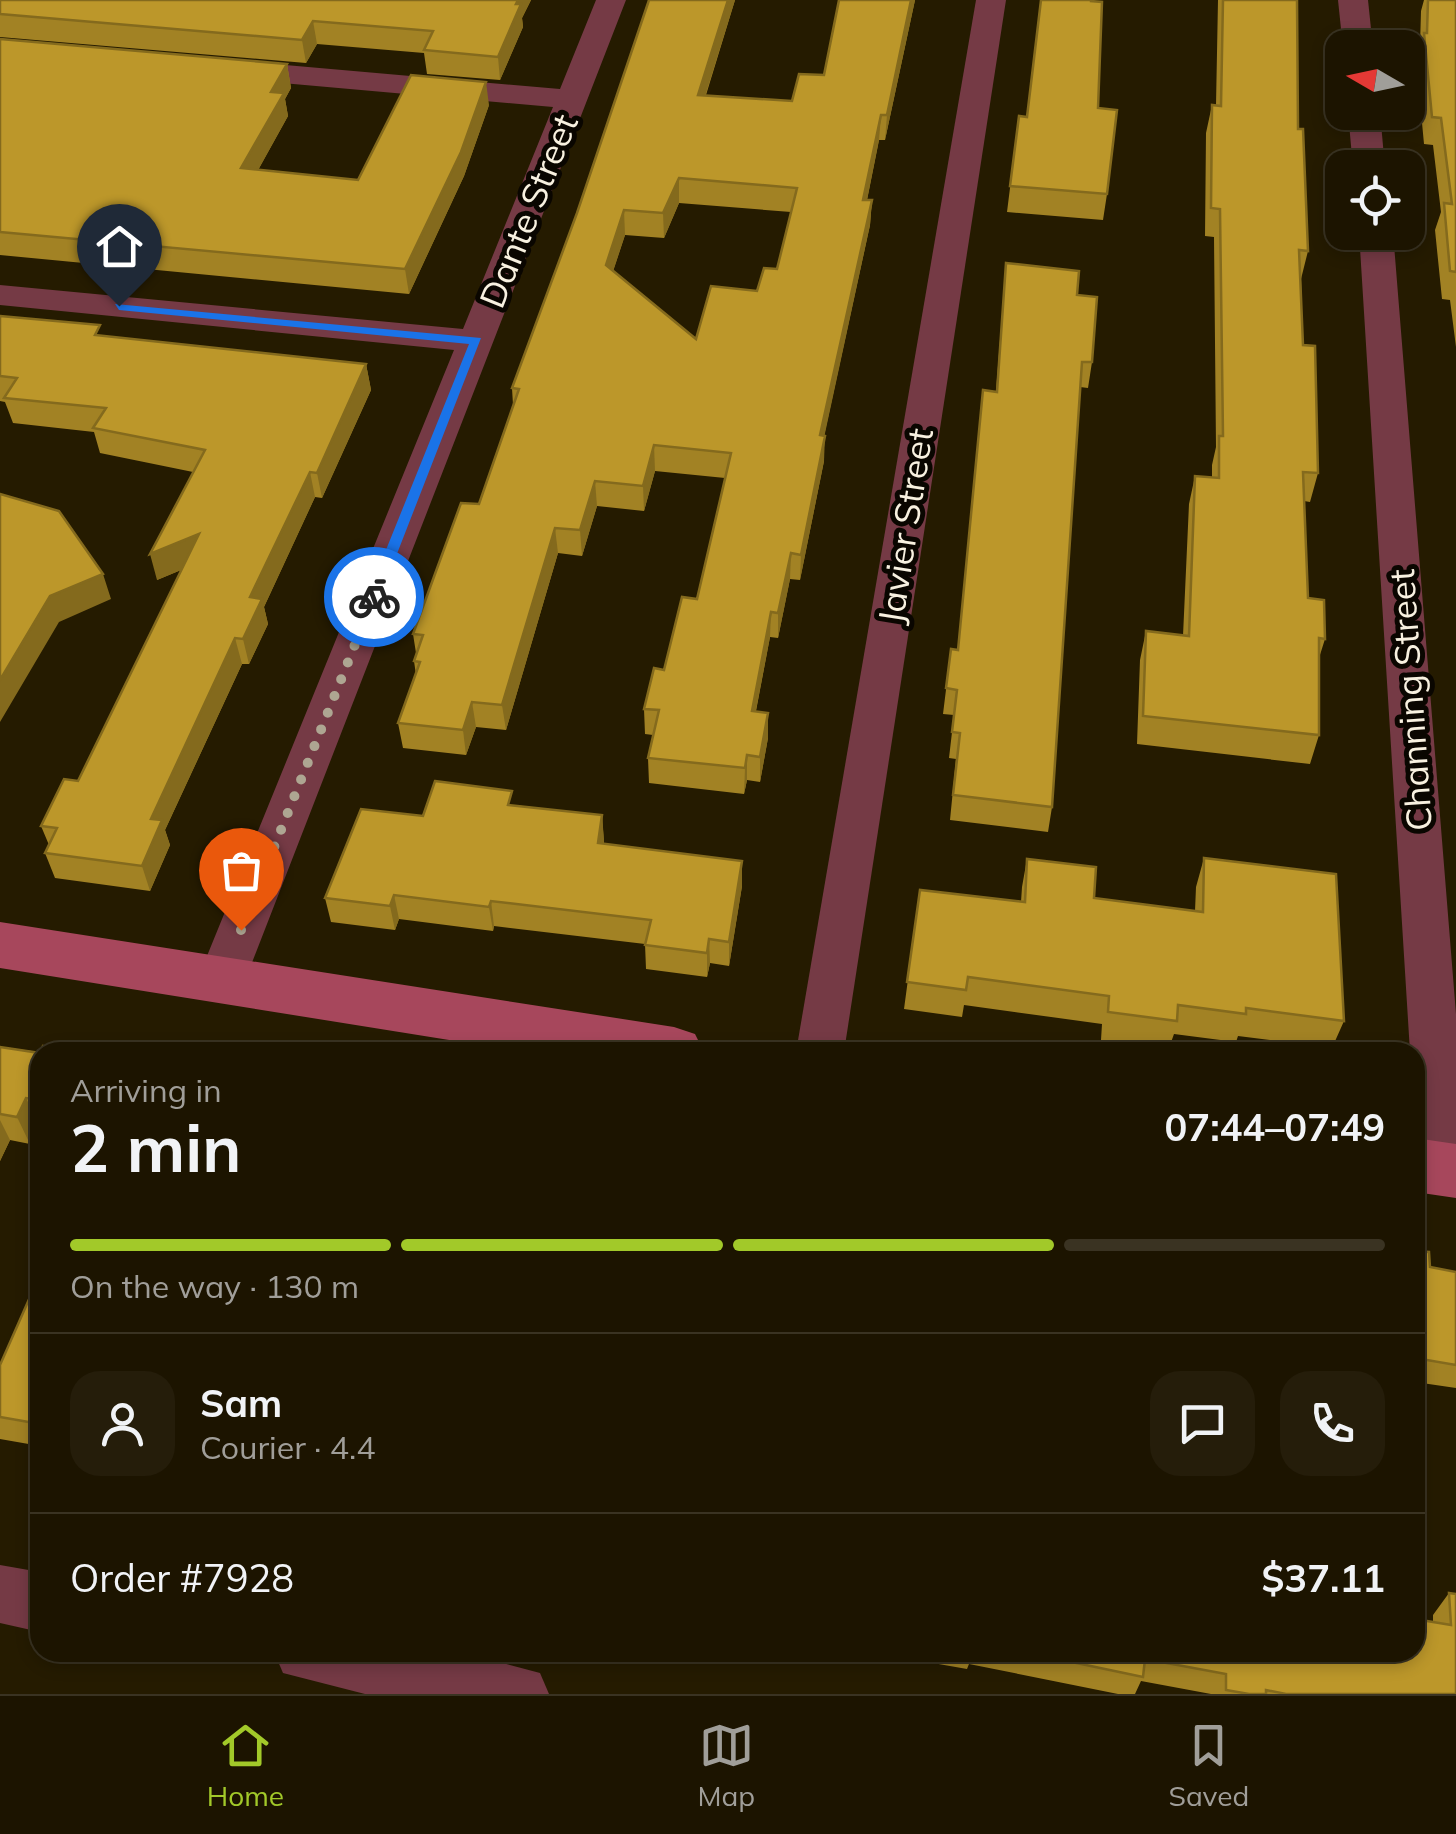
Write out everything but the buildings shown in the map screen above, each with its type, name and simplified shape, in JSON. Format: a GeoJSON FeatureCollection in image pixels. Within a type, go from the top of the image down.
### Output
{"type":"FeatureCollection","features":[{"type":"Feature","properties":{"kind":"main road"},"geometry":{"type":"LineString","coordinates":[[0,945],[613,1042]]}},
{"type":"Feature","properties":{"kind":"street","name":"Dante Street"},"geometry":{"type":"LineString","coordinates":[[222,978],[611,0]]}},
{"type":"Feature","properties":{"kind":"street","name":"Javier Street"},"geometry":{"type":"LineString","coordinates":[[822,1042],[991,0]]}},
{"type":"Feature","properties":{"kind":"street"},"geometry":{"type":"LineString","coordinates":[[1353,0],[1356,30]]}},
{"type":"Feature","properties":{"kind":"street"},"geometry":{"type":"LineString","coordinates":[[198,66],[574,100]]}},
{"type":"Feature","properties":{"kind":"street","name":"Channing Street"},"geometry":{"type":"LineString","coordinates":[[1377,250],[1438,1168]]}},
{"type":"Feature","properties":{"kind":"street"},"geometry":{"type":"LineString","coordinates":[[0,295],[476,341]]}},
{"type":"Feature","properties":{"kind":"street"},"geometry":{"type":"LineString","coordinates":[[0,1594],[30,1600]]}},
{"type":"Feature","properties":{"kind":"street"},"geometry":{"type":"LineString","coordinates":[[355,1662],[520,1694]]}},
{"type":"Feature","properties":{"kind":"way so far"},"geometry":{"type":"LineString","coordinates":[[241,930],[374,597]]}},
{"type":"Feature","properties":{"kind":"route"},"geometry":{"type":"LineString","coordinates":[[119,306],[476,341],[374,597]]}}]}
